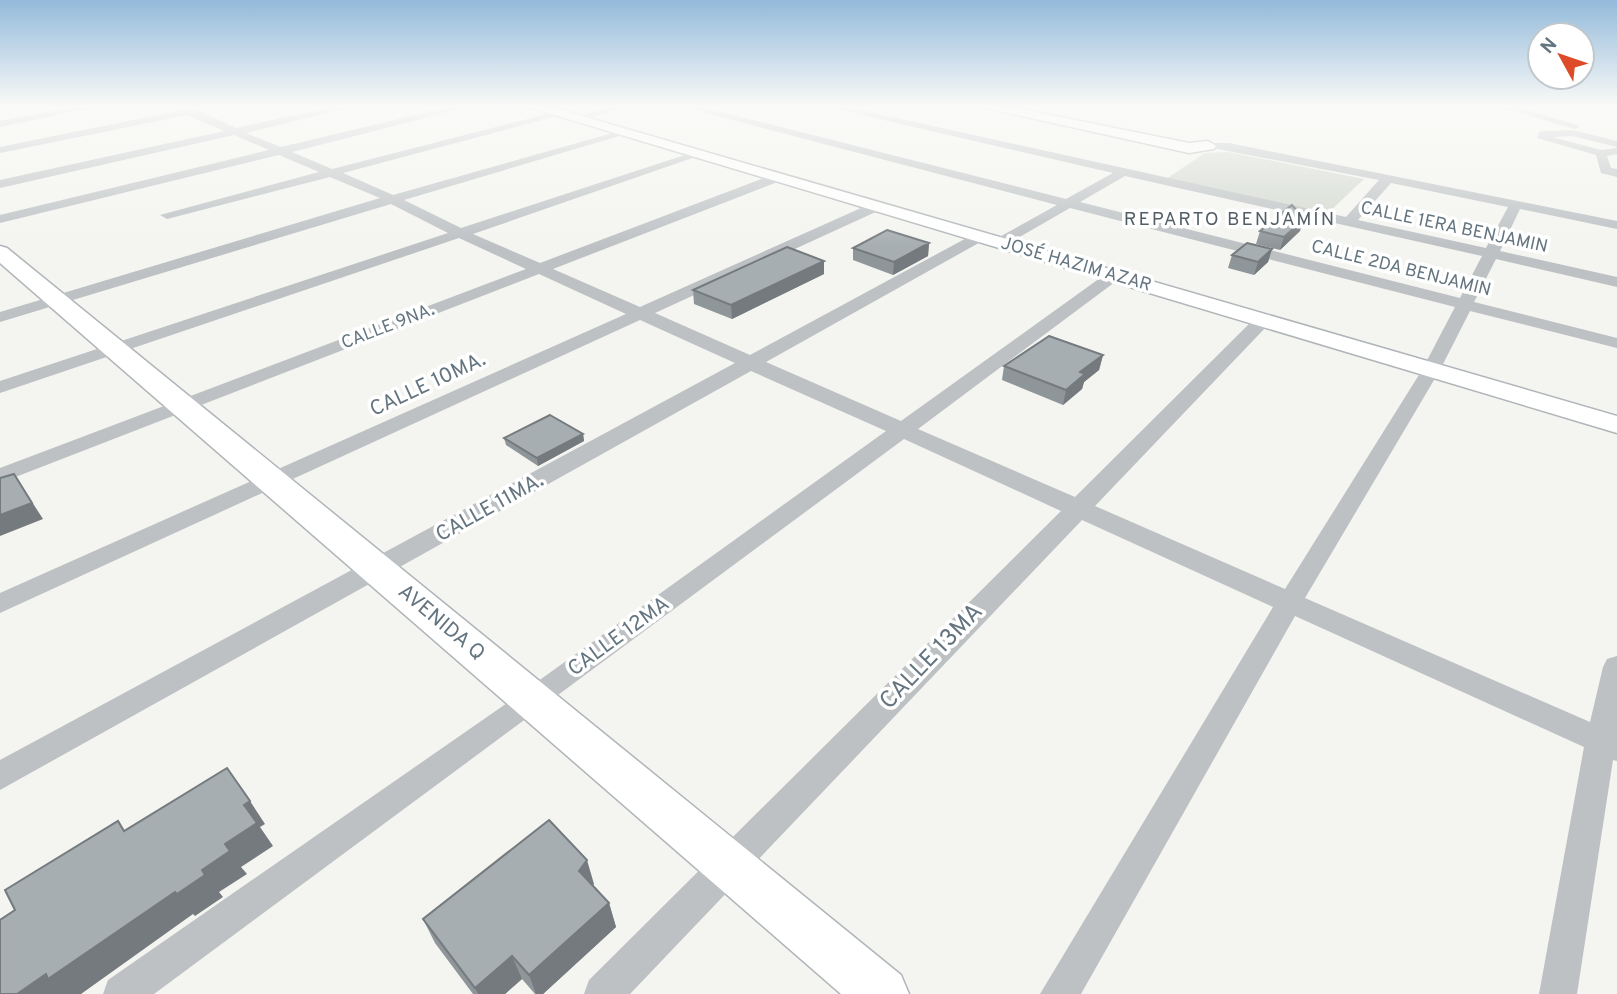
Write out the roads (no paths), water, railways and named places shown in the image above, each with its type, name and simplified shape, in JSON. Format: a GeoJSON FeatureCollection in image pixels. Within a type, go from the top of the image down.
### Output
{"type":"FeatureCollection","features":[{"type":"Feature","properties":{"kind":"street"},"geometry":{"type":"LineString","coordinates":[[0,184],[139,153]]}},
{"type":"Feature","properties":{"kind":"street"},"geometry":{"type":"LineString","coordinates":[[0,219],[271,153]]}},
{"type":"Feature","properties":{"kind":"street"},"geometry":{"type":"LineString","coordinates":[[280,153],[392,199],[538,269],[1075,510],[1609,745]]}},
{"type":"Feature","properties":{"kind":"street"},"geometry":{"type":"LineString","coordinates":[[167,215],[413,153]]}},
{"type":"Feature","properties":{"kind":"street"},"geometry":{"type":"LineString","coordinates":[[0,317],[552,153]]}},
{"type":"Feature","properties":{"kind":"street","name":"JOSÉ HAZIM AZAR"},"geometry":{"type":"LineString","coordinates":[[690,153],[1617,425]]}},
{"type":"Feature","properties":{"kind":"street","name":"CALLE 2DA BENJAMIN"},"geometry":{"type":"LineString","coordinates":[[867,153],[1617,343]]}},
{"type":"Feature","properties":{"kind":"street","name":"CALLE 1ERA BENJAMIN"},"geometry":{"type":"LineString","coordinates":[[1036,153],[1617,282]]}},
{"type":"Feature","properties":{"kind":"street"},"geometry":{"type":"LineString","coordinates":[[1266,153],[1617,225]]}},
{"type":"Feature","properties":{"kind":"street"},"geometry":{"type":"LineString","coordinates":[[1601,153],[1605,170],[1617,173]]}},
{"type":"Feature","properties":{"kind":"street"},"geometry":{"type":"LineString","coordinates":[[0,387],[695,155]]}},
{"type":"Feature","properties":{"kind":"street","name":"CALLE 11MA."},"geometry":{"type":"LineString","coordinates":[[0,776],[750,363],[989,240],[1066,205],[1122,173]]}},
{"type":"Feature","properties":{"kind":"street","name":"CALLE 9NA."},"geometry":{"type":"LineString","coordinates":[[0,476],[776,178]]}},
{"type":"Feature","properties":{"kind":"street"},"geometry":{"type":"LineString","coordinates":[[1348,223],[1388,178]]}},
{"type":"Feature","properties":{"kind":"street"},"geometry":{"type":"LineString","coordinates":[[1059,994],[1289,603],[1431,370],[1516,205]]}},
{"type":"Feature","properties":{"kind":"street","name":"CALLE 10MA."},"geometry":{"type":"LineString","coordinates":[[0,604],[875,206]]}},
{"type":"Feature","properties":{"kind":"street","name":"AVENIDA Q"},"geometry":{"type":"LineString","coordinates":[[2,256],[882,994]]}},
{"type":"Feature","properties":{"kind":"street","name":"CALLE 12MA"},"geometry":{"type":"LineString","coordinates":[[122,994],[533,700],[1113,276]]}},
{"type":"Feature","properties":{"kind":"street","name":"CALLE 13MA"},"geometry":{"type":"LineString","coordinates":[[603,994],[1262,321]]}},
{"type":"Feature","properties":{"kind":"street"},"geometry":{"type":"LineString","coordinates":[[1558,994],[1609,745],[1617,667]]}},
{"type":"Feature","properties":{"kind":"district","name":"REPARTO BENJAMÍN"},"geometry":{"type":"Point","coordinates":[1230,220]}}]}
